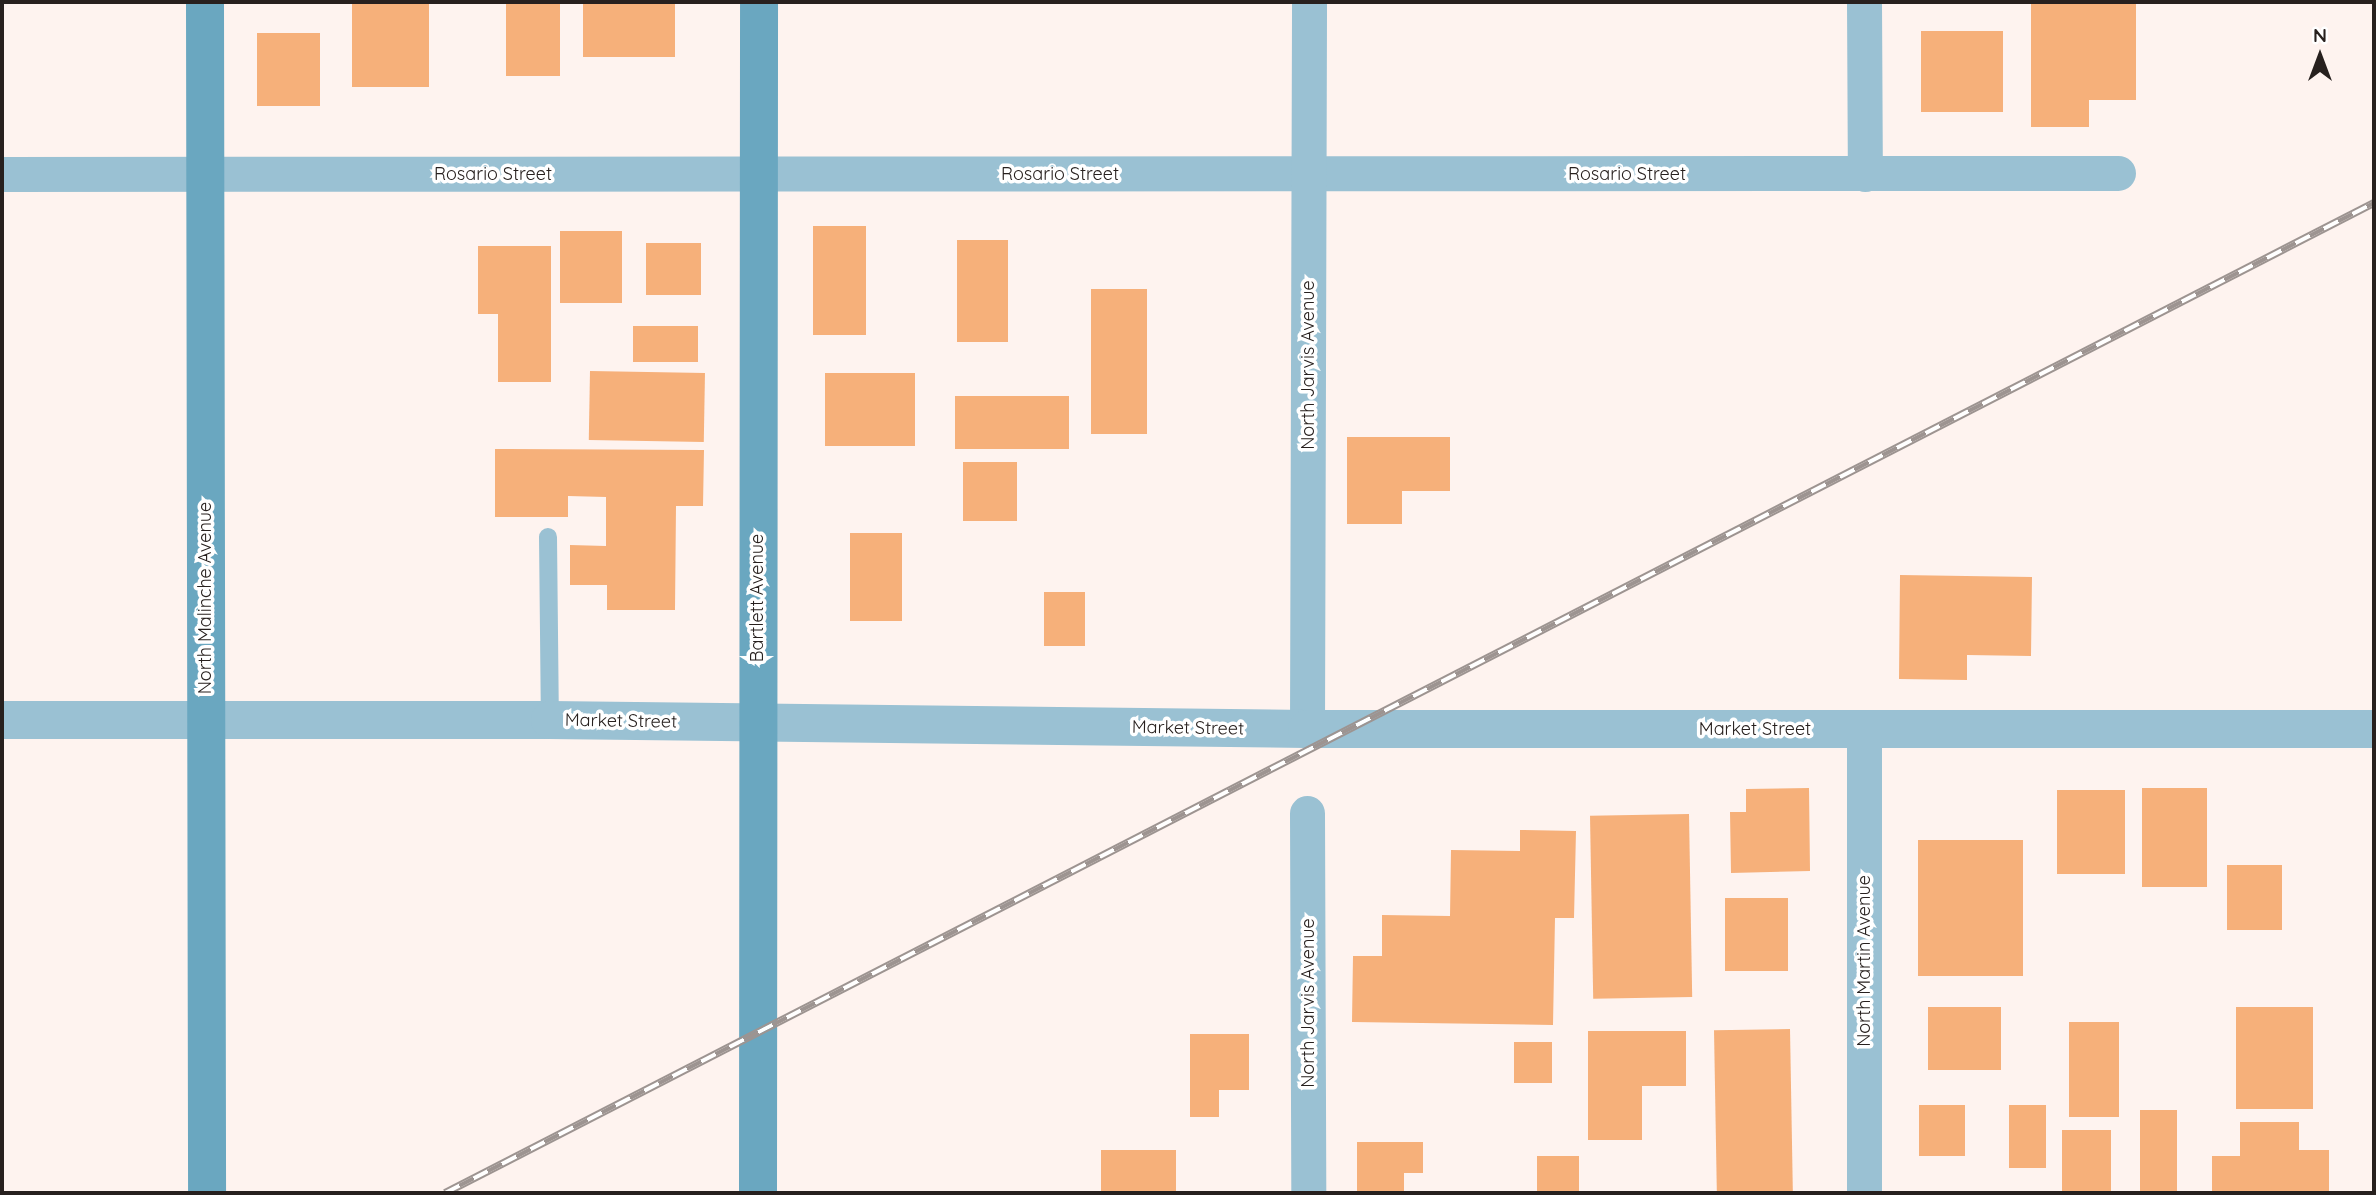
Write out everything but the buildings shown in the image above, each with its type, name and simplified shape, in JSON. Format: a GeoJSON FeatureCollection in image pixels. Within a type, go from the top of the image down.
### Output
{"type":"FeatureCollection","features":[{"type":"Feature","properties":{"kind":"main road","name":"North Malinche Avenue"},"geometry":{"type":"LineString","coordinates":[[205,2],[207,1193]]}},
{"type":"Feature","properties":{"kind":"main road","name":"Bartlett Avenue"},"geometry":{"type":"LineString","coordinates":[[758,1193],[756,723],[759,2]]}},
{"type":"Feature","properties":{"kind":"street","name":"North Jarvis Avenue"},"geometry":{"type":"LineString","coordinates":[[1307,729],[1309,2]]}},
{"type":"Feature","properties":{"kind":"street"},"geometry":{"type":"LineString","coordinates":[[1864,2],[1865,174]]}},
{"type":"Feature","properties":{"kind":"street","name":"Rosario Street"},"geometry":{"type":"LineString","coordinates":[[2,174],[2118,173]]}},
{"type":"Feature","properties":{"kind":"street","name":"Market Street"},"geometry":{"type":"LineString","coordinates":[[2,720],[550,720],[1307,729],[2374,729]]}},
{"type":"Feature","properties":{"kind":"street","name":"North Martin Avenue"},"geometry":{"type":"LineString","coordinates":[[1864,729],[1864,1193]]}},
{"type":"Feature","properties":{"kind":"street","name":"North Jarvis Avenue"},"geometry":{"type":"LineString","coordinates":[[1307,813],[1308,1193]]}},
{"type":"Feature","properties":{"kind":"lane"},"geometry":{"type":"LineString","coordinates":[[548,537],[550,720]]}},
{"type":"Feature","properties":{"kind":"railway"},"geometry":{"type":"LineString","coordinates":[[445,1193],[2374,203]]}}]}
